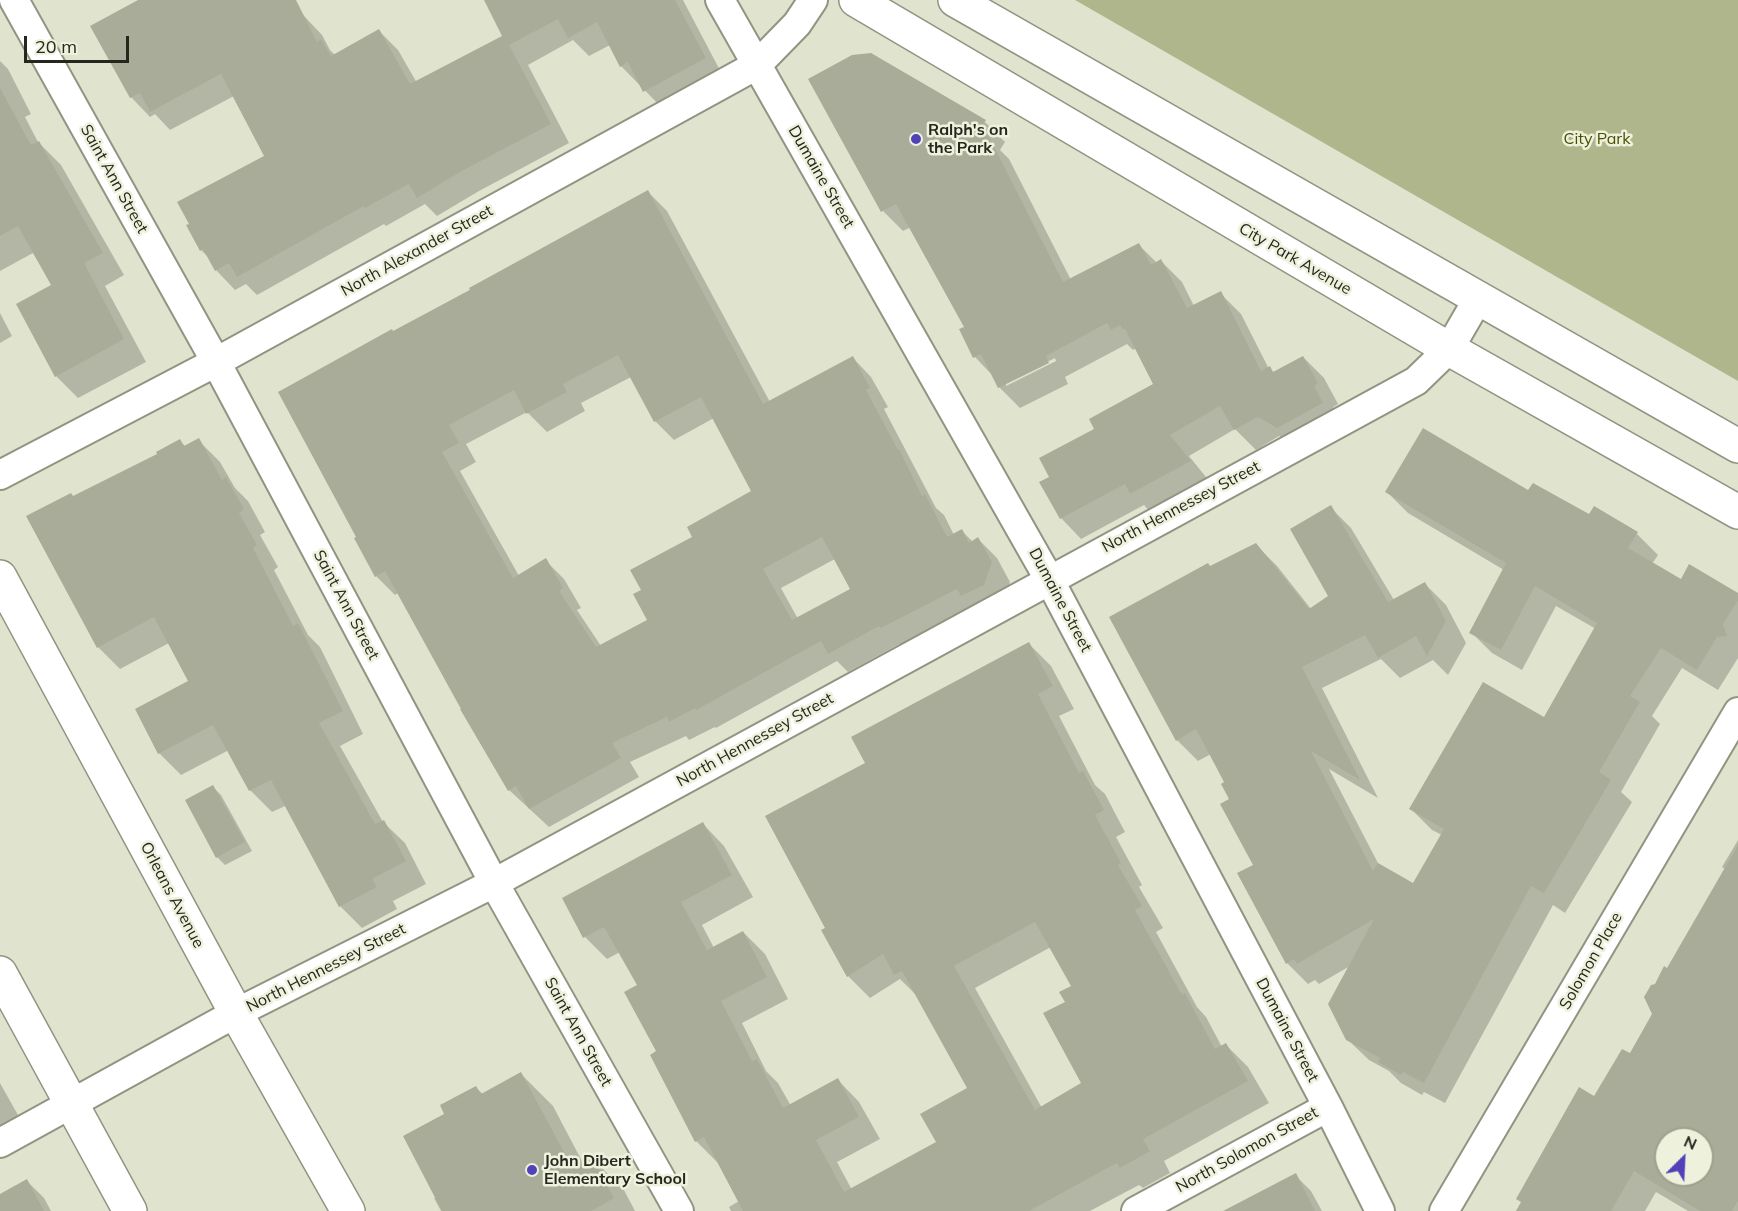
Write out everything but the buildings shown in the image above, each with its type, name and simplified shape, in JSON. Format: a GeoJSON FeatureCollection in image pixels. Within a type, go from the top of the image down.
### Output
{"type":"FeatureCollection","features":[{"type":"Feature","properties":{"kind":"main road","name":"City Park Avenue"},"geometry":{"type":"LineString","coordinates":[[856,0],[1449,349],[1738,512]]}},
{"type":"Feature","properties":{"kind":"main road"},"geometry":{"type":"LineString","coordinates":[[955,0],[1478,300],[1738,446]]}},
{"type":"Feature","properties":{"kind":"main road","name":"Orleans Avenue"},"geometry":{"type":"LineString","coordinates":[[0,577],[236,1013],[348,1211]]}},
{"type":"Feature","properties":{"kind":"main road"},"geometry":{"type":"LineString","coordinates":[[0,973],[130,1211]]}},
{"type":"Feature","properties":{"kind":"street","name":"Saint Ann Street"},"geometry":{"type":"LineString","coordinates":[[14,0],[216,362],[494,883],[679,1211]]}},
{"type":"Feature","properties":{"kind":"street","name":"Dumaine Street"},"geometry":{"type":"LineString","coordinates":[[720,0],[1049,579],[1328,1107],[1380,1211]]}},
{"type":"Feature","properties":{"kind":"street","name":"North Alexander Street"},"geometry":{"type":"LineString","coordinates":[[0,475],[216,362],[757,65],[797,24],[813,0]]}},
{"type":"Feature","properties":{"kind":"street","name":"North Hennessey Street"},"geometry":{"type":"LineString","coordinates":[[0,1143],[236,1013],[494,883],[1416,381],[1449,349],[1478,300]]}},
{"type":"Feature","properties":{"kind":"street","name":"Solomon Place"},"geometry":{"type":"LineString","coordinates":[[1444,1211],[1738,712]]}},
{"type":"Feature","properties":{"kind":"street","name":"North Solomon Street"},"geometry":{"type":"LineString","coordinates":[[1136,1211],[1328,1107]]}},
{"type":"Feature","properties":{"kind":"green space","name":"City Park"},"geometry":{"type":"Polygon","coordinates":[[[1075,0],[1738,0],[1738,381],[1075,0]]]}},
{"type":"Feature","properties":{"kind":"place","name":"Ralph's on the Park"},"geometry":{"type":"Point","coordinates":[916,139]}},
{"type":"Feature","properties":{"kind":"place","name":"John Dibert Elementary School"},"geometry":{"type":"Point","coordinates":[532,1170]}}]}
